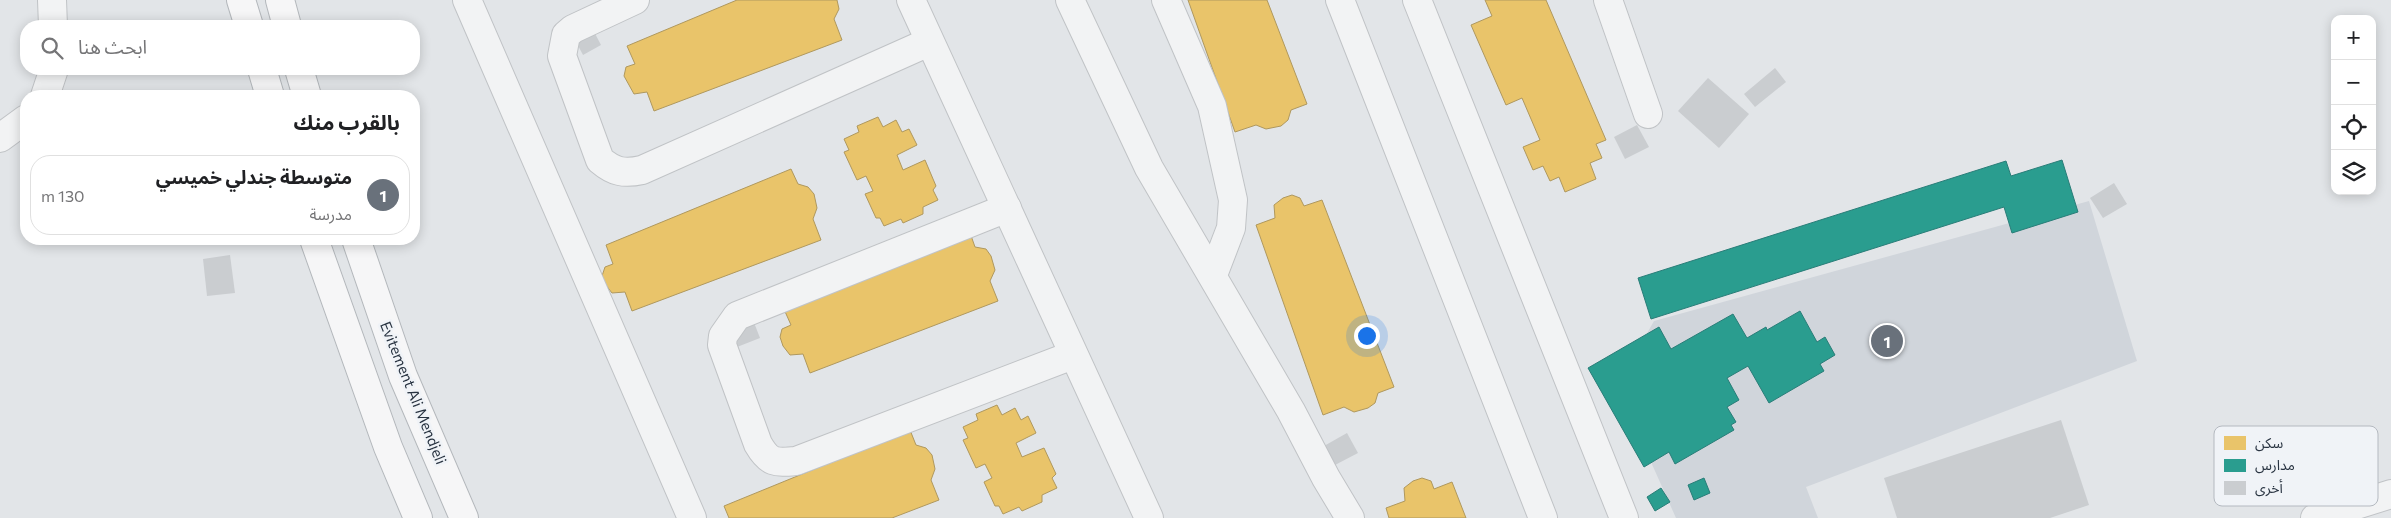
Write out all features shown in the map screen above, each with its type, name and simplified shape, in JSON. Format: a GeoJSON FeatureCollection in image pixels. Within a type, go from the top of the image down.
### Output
{"type":"FeatureCollection","features":[{"type":"Feature","properties":{"kind":"highway"},"geometry":{"type":"LineString","coordinates":[[241,0],[247,20]]}},
{"type":"Feature","properties":{"kind":"highway"},"geometry":{"type":"LineString","coordinates":[[280,0],[285,20]]}},
{"type":"Feature","properties":{"kind":"highway"},"geometry":{"type":"LineString","coordinates":[[264,75],[268,90]]}},
{"type":"Feature","properties":{"kind":"highway"},"geometry":{"type":"LineString","coordinates":[[301,75],[305,90]]}},
{"type":"Feature","properties":{"kind":"highway"},"geometry":{"type":"LineString","coordinates":[[316,245],[388,448],[418,518]]}},
{"type":"Feature","properties":{"kind":"highway","name":"Evitement Ali Mendjeli"},"geometry":{"type":"LineString","coordinates":[[358,245],[403,376],[464,518]]}},
{"type":"Feature","properties":{"kind":"street"},"geometry":{"type":"LineString","coordinates":[[52,0],[53,20]]}},
{"type":"Feature","properties":{"kind":"street"},"geometry":{"type":"LineString","coordinates":[[467,0],[692,518]]}},
{"type":"Feature","properties":{"kind":"street"},"geometry":{"type":"LineString","coordinates":[[635,0],[573,28],[566,35],[562,56],[600,160],[612,170],[630,173],[642,170],[929,42]]}},
{"type":"Feature","properties":{"kind":"street"},"geometry":{"type":"LineString","coordinates":[[911,0],[1073,355],[1138,515]]}},
{"type":"Feature","properties":{"kind":"street"},"geometry":{"type":"LineString","coordinates":[[1070,0],[1149,168],[1213,275],[1350,518]]}},
{"type":"Feature","properties":{"kind":"street"},"geometry":{"type":"LineString","coordinates":[[1166,0],[1212,106],[1233,200],[1232,228],[1213,275]]}},
{"type":"Feature","properties":{"kind":"street"},"geometry":{"type":"LineString","coordinates":[[1340,0],[1543,518]]}},
{"type":"Feature","properties":{"kind":"street"},"geometry":{"type":"LineString","coordinates":[[1417,0],[1624,518]]}},
{"type":"Feature","properties":{"kind":"street"},"geometry":{"type":"LineString","coordinates":[[1608,0],[1648,114]]}},
{"type":"Feature","properties":{"kind":"street"},"geometry":{"type":"LineString","coordinates":[[47,90],[52,75]]}},
{"type":"Feature","properties":{"kind":"street"},"geometry":{"type":"LineString","coordinates":[[0,138],[20,123]]}},
{"type":"Feature","properties":{"kind":"street"},"geometry":{"type":"LineString","coordinates":[[1007,208],[737,316],[723,336],[722,345],[758,444],[765,456],[777,463],[796,461],[1073,355]]}},
{"type":"Feature","properties":{"kind":"street"},"geometry":{"type":"LineString","coordinates":[[2378,500],[2391,494]]}},
{"type":"Feature","properties":{"kind":"street"},"geometry":{"type":"LineString","coordinates":[[2315,518],[2353,512],[2366,506]]}},
{"type":"Feature","properties":{"kind":"shaded area"},"geometry":{"type":"Polygon","coordinates":[[[2089,201],[2137,361],[1806,487],[1818,518],[1676,518],[1617,386],[1654,321],[2089,201]]]}},
{"type":"Feature","properties":{"kind":"building: سكن"},"geometry":{"type":"Polygon","coordinates":[[[737,0],[837,0],[839,9],[834,19],[842,40],[654,111],[647,92],[634,94],[624,76],[626,67],[635,64],[627,46],[737,0]]]}},
{"type":"Feature","properties":{"kind":"building: سكن"},"geometry":{"type":"Polygon","coordinates":[[[1188,0],[1267,0],[1307,104],[1291,110],[1288,120],[1281,126],[1266,129],[1256,125],[1235,132],[1188,0]]]}},
{"type":"Feature","properties":{"kind":"building: سكن"},"geometry":{"type":"Polygon","coordinates":[[[1485,0],[1546,0],[1606,140],[1596,144],[1602,158],[1590,163],[1596,179],[1565,192],[1559,177],[1550,181],[1543,166],[1533,170],[1523,147],[1540,140],[1522,98],[1506,105],[1471,25],[1492,16],[1485,0]]]}},
{"type":"Feature","properties":{"kind":"building: سكن"},"geometry":{"type":"Polygon","coordinates":[[[878,117],[883,127],[896,120],[902,132],[909,129],[917,145],[897,155],[903,170],[925,160],[936,186],[933,190],[938,200],[923,207],[923,214],[903,223],[901,219],[884,226],[880,218],[876,218],[865,194],[873,191],[866,176],[857,180],[844,152],[849,150],[844,139],[859,132],[857,126],[878,117]]]}},
{"type":"Feature","properties":{"kind":"building: سكن"},"geometry":{"type":"Polygon","coordinates":[[[791,169],[798,184],[808,187],[814,194],[817,208],[813,219],[821,240],[632,311],[625,292],[612,293],[605,284],[602,276],[605,267],[613,264],[606,245],[791,169]]]}},
{"type":"Feature","properties":{"kind":"building: سكن"},"geometry":{"type":"Polygon","coordinates":[[[1292,195],[1300,198],[1304,206],[1322,200],[1394,387],[1378,393],[1375,403],[1368,408],[1354,412],[1344,407],[1323,415],[1256,225],[1275,218],[1274,205],[1283,198],[1292,195]]]}},
{"type":"Feature","properties":{"kind":"building: سكن"},"geometry":{"type":"Polygon","coordinates":[[[969,230],[975,247],[986,249],[991,256],[995,270],[990,281],[998,301],[810,373],[803,354],[790,355],[783,346],[780,337],[782,329],[791,325],[783,307],[969,230]]]}},
{"type":"Feature","properties":{"kind":"building: سكن"},"geometry":{"type":"Polygon","coordinates":[[[997,405],[1002,415],[1015,408],[1021,420],[1028,416],[1036,433],[1016,443],[1022,457],[1044,448],[1056,474],[1052,478],[1057,488],[1042,495],[1042,502],[1022,511],[1019,507],[1003,514],[999,506],[995,506],[984,482],[992,478],[985,464],[976,468],[963,440],[968,438],[963,427],[978,420],[976,414],[997,405]]]}},
{"type":"Feature","properties":{"kind":"building: سكن"},"geometry":{"type":"Polygon","coordinates":[[[910,430],[916,445],[926,448],[932,455],[935,469],[931,480],[939,500],[892,518],[729,518],[724,506],[910,430]]]}},
{"type":"Feature","properties":{"kind":"building: سكن"},"geometry":{"type":"Polygon","coordinates":[[[1422,478],[1431,481],[1434,489],[1452,482],[1466,518],[1389,518],[1386,508],[1405,501],[1404,488],[1413,481],[1422,478]]]}},
{"type":"Feature","properties":{"kind":"building: مدارس"},"geometry":{"type":"Polygon","coordinates":[[[2062,160],[2078,212],[2012,233],[2004,207],[1651,319],[1638,278],[2006,161],[2011,176],[2062,160]]]}},
{"type":"Feature","properties":{"kind":"building: مدارس"},"geometry":{"type":"Polygon","coordinates":[[[1800,311],[1817,342],[1825,337],[1835,355],[1820,364],[1824,371],[1769,403],[1748,366],[1727,378],[1739,400],[1727,407],[1736,422],[1731,425],[1734,430],[1675,464],[1669,452],[1644,467],[1588,368],[1659,327],[1671,349],[1733,314],[1747,338],[1766,327],[1767,330],[1800,311]]]}},
{"type":"Feature","properties":{"kind":"building: مدارس"},"geometry":{"type":"Polygon","coordinates":[[[1704,478],[1710,493],[1694,500],[1688,485],[1704,478]]]}},
{"type":"Feature","properties":{"kind":"building: مدارس"},"geometry":{"type":"Polygon","coordinates":[[[1661,488],[1670,502],[1655,511],[1647,497],[1661,488]]]}},
{"type":"Feature","properties":{"kind":"building: أخرى"},"geometry":{"type":"Polygon","coordinates":[[[590,24],[601,45],[583,55],[572,34],[590,24]]]}},
{"type":"Feature","properties":{"kind":"building: أخرى"},"geometry":{"type":"Polygon","coordinates":[[[1775,68],[1786,82],[1755,107],[1744,94],[1775,68]]]}},
{"type":"Feature","properties":{"kind":"building: أخرى"},"geometry":{"type":"Polygon","coordinates":[[[1708,78],[1749,114],[1719,148],[1678,111],[1708,78]]]}},
{"type":"Feature","properties":{"kind":"building: أخرى"},"geometry":{"type":"Polygon","coordinates":[[[1637,125],[1649,147],[1625,159],[1614,137],[1637,125]]]}},
{"type":"Feature","properties":{"kind":"building: أخرى"},"geometry":{"type":"Polygon","coordinates":[[[2114,183],[2127,204],[2103,218],[2090,198],[2114,183]]]}},
{"type":"Feature","properties":{"kind":"building: أخرى"},"geometry":{"type":"Polygon","coordinates":[[[230,255],[235,293],[207,296],[203,259],[230,255]]]}},
{"type":"Feature","properties":{"kind":"building: أخرى"},"geometry":{"type":"Polygon","coordinates":[[[753,320],[760,338],[737,347],[730,329],[753,320]]]}},
{"type":"Feature","properties":{"kind":"building: أخرى"},"geometry":{"type":"Polygon","coordinates":[[[2061,420],[2089,505],[2050,518],[1897,518],[1884,478],[2061,420]]]}},
{"type":"Feature","properties":{"kind":"building: أخرى"},"geometry":{"type":"Polygon","coordinates":[[[1347,433],[1358,453],[1335,465],[1324,446],[1347,433]]]}},
{"type":"Feature","properties":{"kind":"place","name":"متوسطة جندلي خميسي"},"geometry":{"type":"Point","coordinates":[1887,341]}}]}
